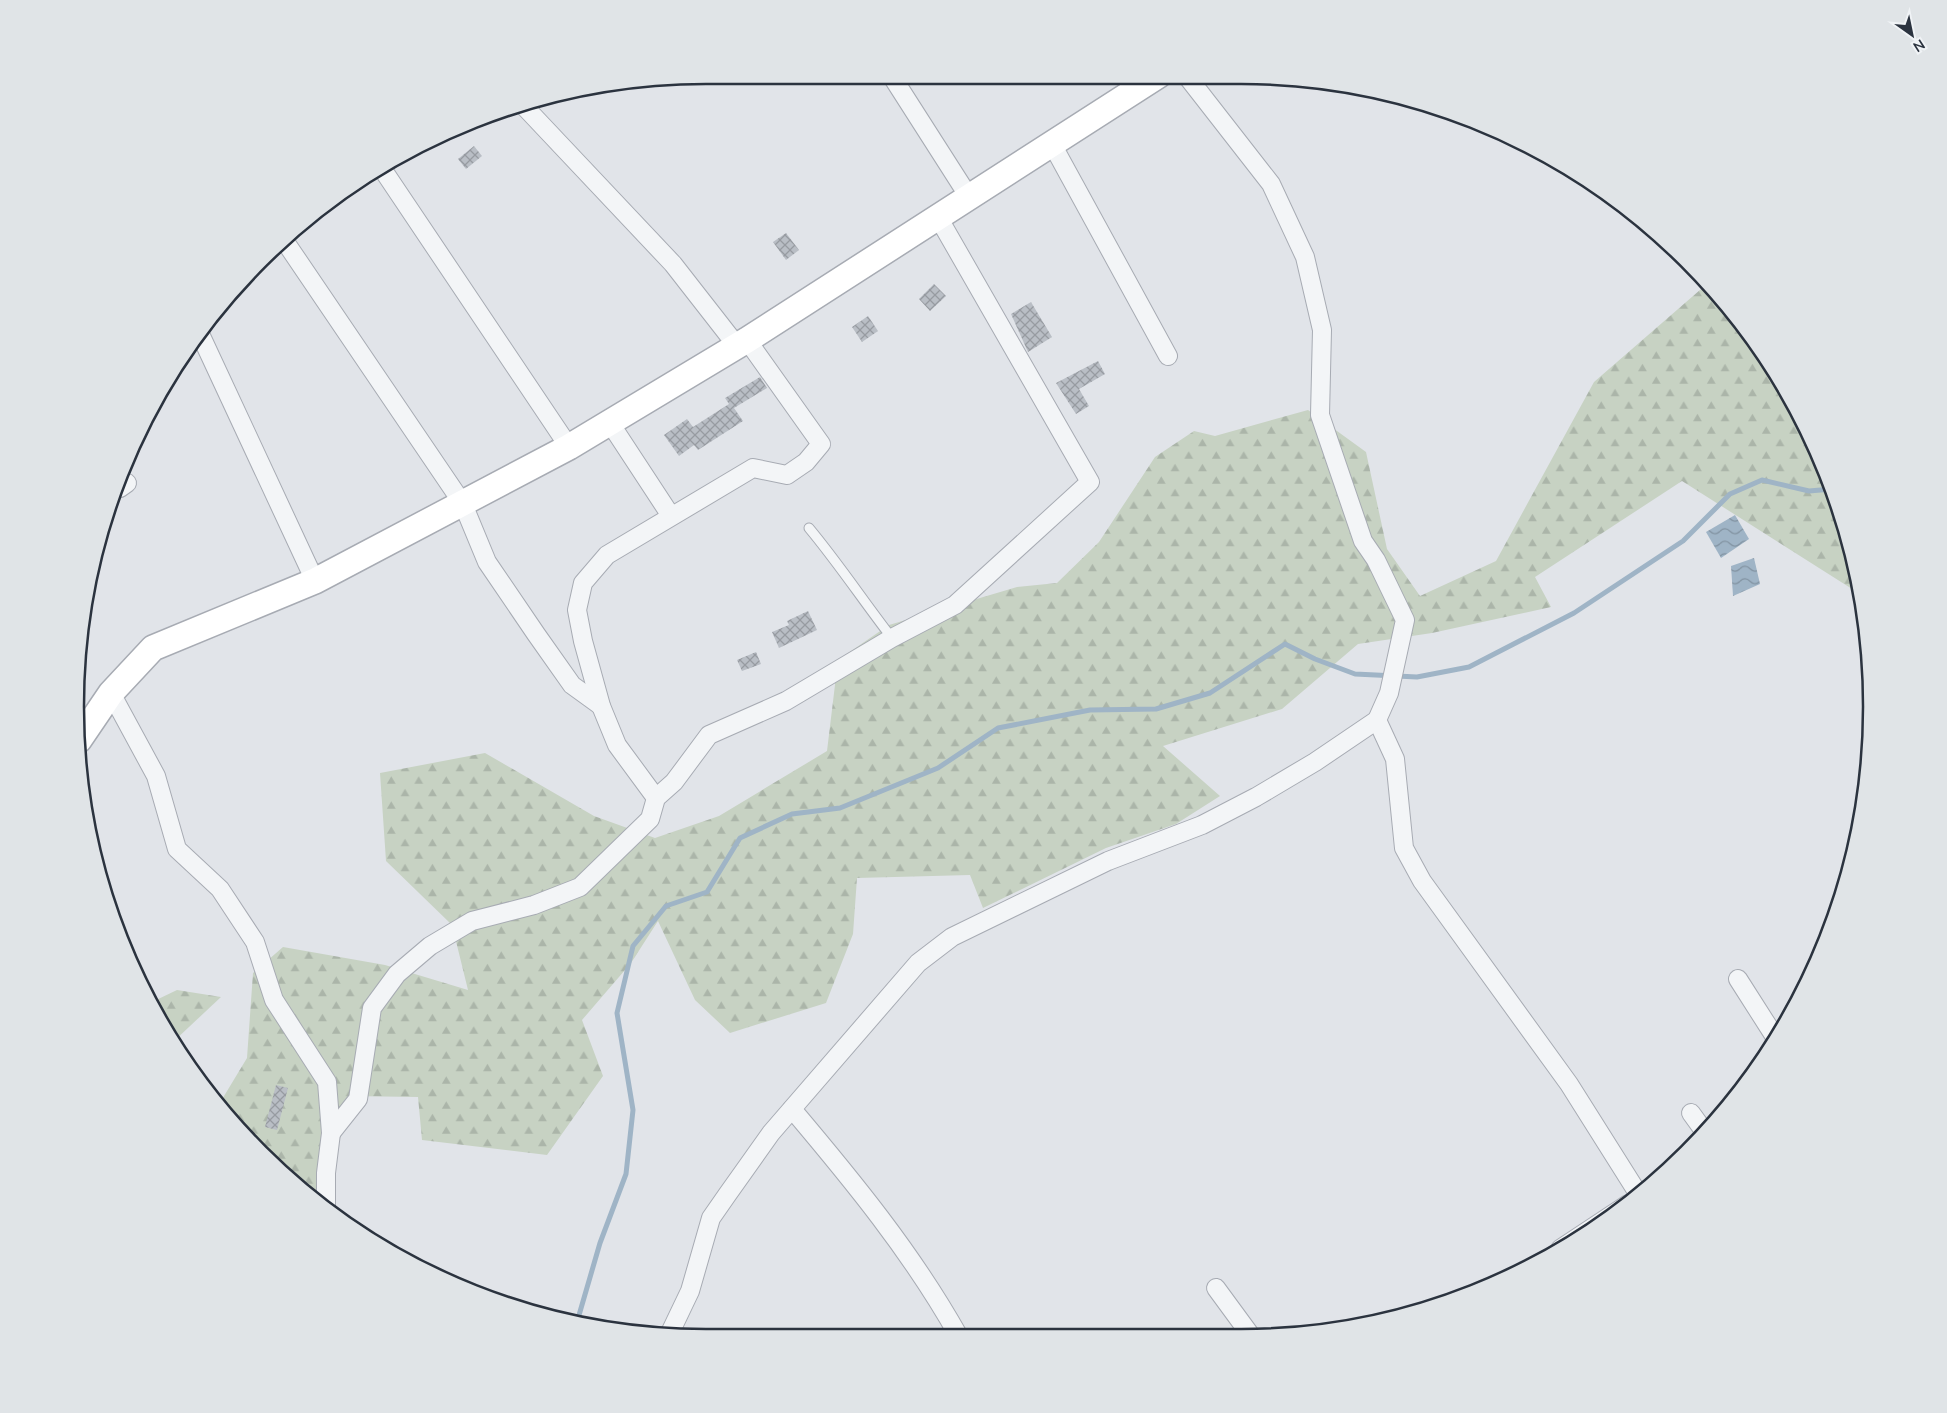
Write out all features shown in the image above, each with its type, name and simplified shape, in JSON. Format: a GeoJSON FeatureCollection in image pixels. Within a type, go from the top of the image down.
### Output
{"type":"FeatureCollection","features":[{"type":"Feature","properties":{"kind":"street"},"geometry":{"type":"LineString","coordinates":[[897,84],[969,197]]}},
{"type":"Feature","properties":{"kind":"street"},"geometry":{"type":"LineString","coordinates":[[85,732],[111,693],[153,648],[315,581],[569,448],[742,343],[1145,84]]}},
{"type":"Feature","properties":{"kind":"street"},"geometry":{"type":"LineString","coordinates":[[672,1328],[690,1291],[712,1218],[771,1133],[918,963],[952,937],[1108,861],[1202,825],[1272,787],[1376,720],[1389,693],[1405,620],[1376,560],[1363,541],[1320,415],[1322,330],[1304,257],[1271,184],[1193,84]]}},
{"type":"Feature","properties":{"kind":"street"},"geometry":{"type":"LineString","coordinates":[[528,110],[673,264],[742,343],[820,444],[806,462],[787,474],[753,468],[607,555],[582,583],[577,610],[600,706],[617,745],[656,798]]}},
{"type":"Feature","properties":{"kind":"street"},"geometry":{"type":"LineString","coordinates":[[1052,144],[1168,356]]}},
{"type":"Feature","properties":{"kind":"street"},"geometry":{"type":"LineString","coordinates":[[385,173],[569,448]]}},
{"type":"Feature","properties":{"kind":"street"},"geometry":{"type":"LineString","coordinates":[[331,1133],[358,1099],[372,1008],[397,974],[430,946],[472,921],[534,905],[580,887],[650,819],[656,798],[674,782],[709,736],[786,702],[892,638],[955,605],[1090,482],[938,217]]}},
{"type":"Feature","properties":{"kind":"street"},"geometry":{"type":"LineString","coordinates":[[288,246],[463,504],[488,562],[536,634],[572,685],[600,706]]}},
{"type":"Feature","properties":{"kind":"street"},"geometry":{"type":"LineString","coordinates":[[203,340],[315,581]]}},
{"type":"Feature","properties":{"kind":"street"},"geometry":{"type":"LineString","coordinates":[[610,423],[671,516]]}},
{"type":"Feature","properties":{"kind":"street"},"geometry":{"type":"LineString","coordinates":[[111,693],[156,776],[177,849],[220,888],[250,934],[274,1000],[327,1082],[331,1133],[326,1173],[326,1200]]}},
{"type":"Feature","properties":{"kind":"street"},"geometry":{"type":"LineString","coordinates":[[1376,720],[1395,759],[1404,848],[1422,881],[1569,1084],[1635,1189]]}},
{"type":"Feature","properties":{"kind":"street"},"geometry":{"type":"LineString","coordinates":[[1738,979],[1771,1031]]}},
{"type":"Feature","properties":{"kind":"street"},"geometry":{"type":"LineString","coordinates":[[792,1109],[858,1186],[932,1290],[955,1329]]}},
{"type":"Feature","properties":{"kind":"street"},"geometry":{"type":"LineString","coordinates":[[1691,1114],[1700,1126]]}},
{"type":"Feature","properties":{"kind":"street"},"geometry":{"type":"LineString","coordinates":[[1216,1288],[1246,1329]]}},
{"type":"Feature","properties":{"kind":"lane"},"geometry":{"type":"LineString","coordinates":[[809,528],[836,561],[862,600],[892,638]]}},
{"type":"Feature","properties":{"kind":"green space"},"geometry":{"type":"Polygon","coordinates":[[[1702,288],[1735,327],[1780,395],[1799,431],[1816,468],[1830,506],[1842,545],[1852,589],[1682,481],[1535,577],[1551,607],[1432,633],[1358,644],[1282,709],[1163,746],[1220,796],[1176,824],[1106,848],[983,908],[970,875],[857,878],[853,934],[826,1003],[730,1033],[695,1000],[658,921],[631,963],[582,1020],[603,1076],[547,1155],[422,1140],[418,1097],[348,1096],[319,1164],[321,1196],[266,1147],[223,1099],[247,1058],[253,973],[283,947],[385,965],[468,990],[452,925],[386,861],[380,773],[485,753],[594,816],[655,838],[719,816],[827,751],[838,660],[889,625],[1017,587],[1057,583],[1099,542],[1155,457],[1194,431],[1215,436],[1308,410],[1366,452],[1387,549],[1420,596],[1496,561],[1594,382],[1702,288]]]}},
{"type":"Feature","properties":{"kind":"green space"},"geometry":{"type":"Polygon","coordinates":[[[177,990],[221,997],[179,1036],[157,999],[177,990]]]}},
{"type":"Feature","properties":{"kind":"water"},"geometry":{"type":"Polygon","coordinates":[[[1735,515],[1749,539],[1721,558],[1706,532],[1735,515]]]}},
{"type":"Feature","properties":{"kind":"water"},"geometry":{"type":"Polygon","coordinates":[[[1754,558],[1760,584],[1733,596],[1731,566],[1754,558]]]}},
{"type":"Feature","properties":{"kind":"building"},"geometry":{"type":"Polygon","coordinates":[[[474,146],[482,156],[466,169],[458,159],[474,146]]]}},
{"type":"Feature","properties":{"kind":"building"},"geometry":{"type":"Polygon","coordinates":[[[786,233],[799,250],[786,260],[773,242],[786,233]]]}},
{"type":"Feature","properties":{"kind":"building"},"geometry":{"type":"Polygon","coordinates":[[[934,284],[946,296],[930,311],[919,299],[934,284]]]}},
{"type":"Feature","properties":{"kind":"building"},"geometry":{"type":"Polygon","coordinates":[[[1031,302],[1052,337],[1028,352],[1011,314],[1031,302]]]}},
{"type":"Feature","properties":{"kind":"building"},"geometry":{"type":"Polygon","coordinates":[[[868,316],[878,331],[862,342],[852,327],[868,316]]]}},
{"type":"Feature","properties":{"kind":"building"},"geometry":{"type":"Polygon","coordinates":[[[1098,361],[1105,374],[1079,389],[1089,406],[1076,414],[1056,383],[1098,361]]]}},
{"type":"Feature","properties":{"kind":"building"},"geometry":{"type":"Polygon","coordinates":[[[760,377],[767,388],[734,408],[743,421],[698,450],[694,445],[679,456],[664,435],[687,419],[693,427],[729,404],[725,398],[760,377]]]}},
{"type":"Feature","properties":{"kind":"building"},"geometry":{"type":"Polygon","coordinates":[[[808,611],[817,630],[779,648],[772,632],[789,625],[787,621],[808,611]]]}},
{"type":"Feature","properties":{"kind":"building"},"geometry":{"type":"Polygon","coordinates":[[[756,652],[761,664],[742,671],[737,660],[756,652]]]}},
{"type":"Feature","properties":{"kind":"building"},"geometry":{"type":"Polygon","coordinates":[[[276,1085],[288,1088],[277,1130],[265,1127],[276,1085]]]}},
{"type":"Feature","properties":{"kind":"waterway"},"geometry":{"type":"LineString","coordinates":[[579,1316],[600,1243],[626,1174],[633,1110],[617,1013],[633,946],[666,906],[707,892],[740,838],[792,814],[840,808],[938,768],[998,728],[1090,710],[1156,709],[1210,693],[1285,644],[1315,659],[1355,674],[1417,677],[1469,667],[1574,613],[1683,541],[1730,494],[1762,480],[1809,491],[1824,490]]}}]}
